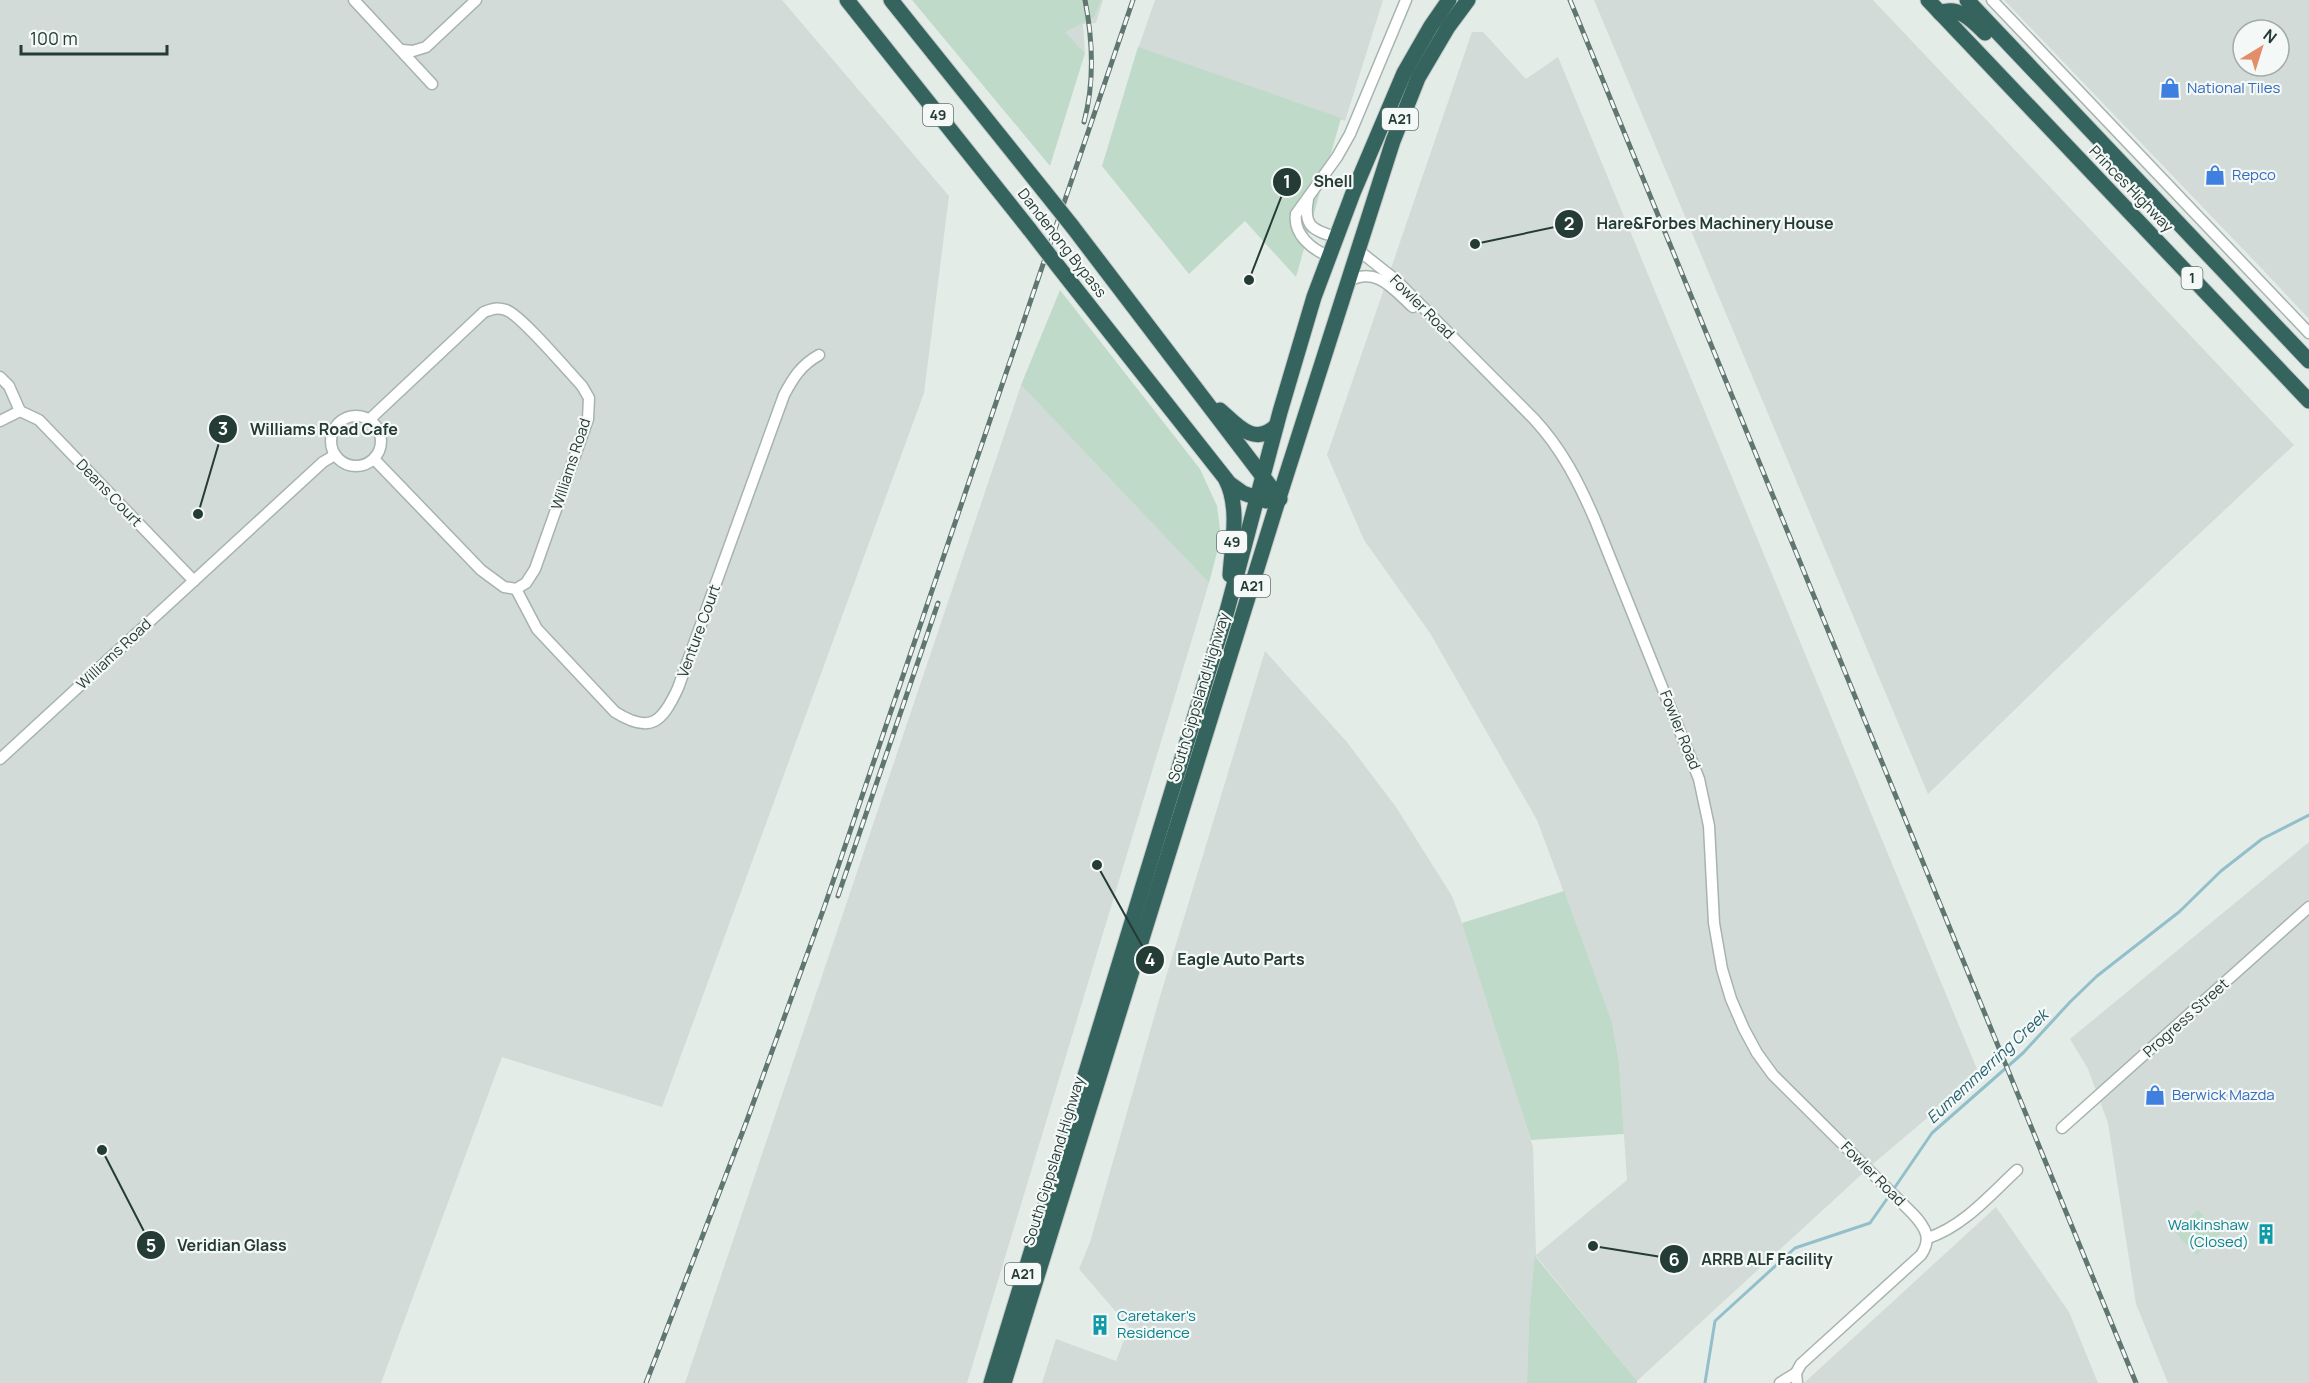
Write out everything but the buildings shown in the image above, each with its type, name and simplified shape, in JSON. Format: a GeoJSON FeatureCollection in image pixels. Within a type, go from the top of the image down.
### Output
{"type":"FeatureCollection","features":[{"type":"Feature","properties":{"kind":"highway","name":"Dandenong Bypass"},"geometry":{"type":"LineString","coordinates":[[847,0],[1223,476],[1237,490],[1257,498]]}},
{"type":"Feature","properties":{"kind":"highway","name":"Dandenong Bypass"},"geometry":{"type":"LineString","coordinates":[[891,0],[1072,226],[1263,478],[1278,502]]}},
{"type":"Feature","properties":{"kind":"highway","name":"South Gippsland Highway"},"geometry":{"type":"LineString","coordinates":[[1196,741],[1227,610],[1278,419],[1329,256],[1374,142],[1404,74],[1431,26],[1449,0]]}},
{"type":"Feature","properties":{"kind":"highway","name":"South Gippsland Highway"},"geometry":{"type":"LineString","coordinates":[[991,1383],[1046,1223],[1196,741],[1278,502],[1388,155],[1410,94],[1448,27],[1468,0]]}},
{"type":"Feature","properties":{"kind":"highway","name":"Princes Highway"},"geometry":{"type":"LineString","coordinates":[[1928,0],[1942,6],[2075,156],[2309,401]]}},
{"type":"Feature","properties":{"kind":"highway","name":"Princes Highway"},"geometry":{"type":"LineString","coordinates":[[1967,0],[2309,361]]}},
{"type":"Feature","properties":{"kind":"highway"},"geometry":{"type":"LineString","coordinates":[[1942,6],[1968,18],[2036,87],[2067,106]]}},
{"type":"Feature","properties":{"kind":"highway"},"geometry":{"type":"LineString","coordinates":[[2075,156],[2095,135]]}},
{"type":"Feature","properties":{"kind":"highway"},"geometry":{"type":"LineString","coordinates":[[1336,237],[1358,250]]}},
{"type":"Feature","properties":{"kind":"highway"},"geometry":{"type":"LineString","coordinates":[[1329,256],[1358,250]]}},
{"type":"Feature","properties":{"kind":"highway","name":"49"},"geometry":{"type":"LineString","coordinates":[[1188,381],[1235,423],[1250,433],[1263,435],[1278,419]]}},
{"type":"Feature","properties":{"kind":"highway","name":"49"},"geometry":{"type":"LineString","coordinates":[[1223,476],[1231,493],[1233,504],[1227,610]]}},
{"type":"Feature","properties":{"kind":"highway","name":"49"},"geometry":{"type":"LineString","coordinates":[[1257,498],[1278,502]]}},
{"type":"Feature","properties":{"kind":"highway","name":"South Gippsland Highway"},"geometry":{"type":"LineString","coordinates":[[1004,1383],[1046,1223]]}},
{"type":"Feature","properties":{"kind":"street"},"geometry":{"type":"LineString","coordinates":[[354,0],[432,84]]}},
{"type":"Feature","properties":{"kind":"street"},"geometry":{"type":"LineString","coordinates":[[402,50],[413,51],[426,47],[476,0]]}},
{"type":"Feature","properties":{"kind":"street"},"geometry":{"type":"LineString","coordinates":[[1329,256],[1313,248],[1297,228],[1296,214],[1350,134],[1406,0]]}},
{"type":"Feature","properties":{"kind":"street","name":"Princes Highway"},"geometry":{"type":"LineString","coordinates":[[1992,0],[2309,333]]}},
{"type":"Feature","properties":{"kind":"street"},"geometry":{"type":"LineString","coordinates":[[2095,135],[2107,121]]}},
{"type":"Feature","properties":{"kind":"street"},"geometry":{"type":"LineString","coordinates":[[1309,196],[1306,210],[1309,224],[1317,231],[1336,237]]}},
{"type":"Feature","properties":{"kind":"street","name":"Fowler Road"},"geometry":{"type":"LineString","coordinates":[[1358,250],[1391,276],[1543,429],[1559,449],[1582,490],[1699,779],[1709,826],[1716,942],[1725,983],[1737,1015],[1757,1053],[1773,1075],[1902,1203],[1924,1227],[1928,1238]]}},
{"type":"Feature","properties":{"kind":"street"},"geometry":{"type":"LineString","coordinates":[[1347,282],[1362,276],[1377,278],[1391,287],[1416,310],[1436,321]]}},
{"type":"Feature","properties":{"kind":"street","name":"Williams Road"},"geometry":{"type":"LineString","coordinates":[[370,419],[484,312],[495,308],[508,310],[522,321],[582,386],[589,398],[588,419],[535,569],[526,583],[516,589]]}},
{"type":"Feature","properties":{"kind":"street","name":"Venture Court"},"geometry":{"type":"LineString","coordinates":[[516,589],[537,629],[615,712],[628,721],[643,725],[657,721],[669,710],[678,688],[784,395],[793,377],[819,355]]}},
{"type":"Feature","properties":{"kind":"street"},"geometry":{"type":"LineString","coordinates":[[0,377],[9,386],[20,411],[0,421]]}},
{"type":"Feature","properties":{"kind":"street","name":"Deans Court"},"geometry":{"type":"LineString","coordinates":[[20,411],[39,420],[194,581]]}},
{"type":"Feature","properties":{"kind":"street"},"geometry":{"type":"LineString","coordinates":[[355,415],[370,419],[381,434],[380,451],[366,464],[349,465],[335,455],[331,438],[339,422],[355,415]]}},
{"type":"Feature","properties":{"kind":"street","name":"Williams Road"},"geometry":{"type":"LineString","coordinates":[[0,759],[323,462],[335,455]]}},
{"type":"Feature","properties":{"kind":"street"},"geometry":{"type":"LineString","coordinates":[[374,459],[481,570],[504,587],[516,589]]}},
{"type":"Feature","properties":{"kind":"street","name":"Progress Street"},"geometry":{"type":"LineString","coordinates":[[2062,1128],[2309,908]]}},
{"type":"Feature","properties":{"kind":"street"},"geometry":{"type":"LineString","coordinates":[[1780,1383],[1796,1378],[1801,1364],[1918,1258],[1928,1238],[1954,1227],[2017,1170]]}},
{"type":"Feature","properties":{"kind":"shaded area"},"geometry":{"type":"Polygon","coordinates":[[[0,0],[782,0],[949,196],[924,393],[662,1107],[502,1057],[381,1383],[0,1383],[0,0]]]}},
{"type":"Feature","properties":{"kind":"shaded area"},"geometry":{"type":"Polygon","coordinates":[[[1034,0],[1103,0],[1096,23],[1083,24],[1085,53],[1034,0]]]}},
{"type":"Feature","properties":{"kind":"shaded area"},"geometry":{"type":"Polygon","coordinates":[[[1155,0],[1383,0],[1345,121],[1138,49],[1155,0]]]}},
{"type":"Feature","properties":{"kind":"shaded area"},"geometry":{"type":"Polygon","coordinates":[[[1594,0],[1873,0],[2294,445],[2103,624],[1928,794],[1594,0]]]}},
{"type":"Feature","properties":{"kind":"shaded area"},"geometry":{"type":"Polygon","coordinates":[[[2004,0],[2309,0],[2309,319],[2264,271],[2004,0]]]}},
{"type":"Feature","properties":{"kind":"shaded area"},"geometry":{"type":"Polygon","coordinates":[[[1472,32],[1483,32],[1526,79],[1558,57],[1979,1074],[1874,1163],[1637,1381],[1536,1256],[1529,1318],[1527,1383],[1042,1383],[1056,1339],[1116,1361],[1129,1327],[1079,1269],[1090,1242],[1159,1000],[1265,651],[1346,741],[1396,807],[1452,896],[1474,955],[1533,1147],[1536,1255],[1627,1180],[1619,1062],[1612,1022],[1537,820],[1430,633],[1364,540],[1327,455],[1472,32]]]}},
{"type":"Feature","properties":{"kind":"shaded area"},"geometry":{"type":"Polygon","coordinates":[[[1021,385],[1209,583],[967,1383],[685,1383],[1021,385]]]}},
{"type":"Feature","properties":{"kind":"shaded area"},"geometry":{"type":"Polygon","coordinates":[[[2309,842],[2309,1383],[2168,1383],[2136,1304],[2108,1123],[2088,1069],[2070,1039],[2309,842]]]}},
{"type":"Feature","properties":{"kind":"shaded area"},"geometry":{"type":"Polygon","coordinates":[[[1996,1207],[2069,1312],[2098,1383],[1804,1383],[1996,1207]]]}},
{"type":"Feature","properties":{"kind":"green space"},"geometry":{"type":"Polygon","coordinates":[[[912,0],[1101,0],[1094,17],[1065,32],[1085,53],[1050,166],[912,0]]]}},
{"type":"Feature","properties":{"kind":"green space"},"geometry":{"type":"Polygon","coordinates":[[[1138,47],[1341,118],[1296,277],[1245,221],[1189,274],[1102,166],[1138,47]]]}},
{"type":"Feature","properties":{"kind":"green space"},"geometry":{"type":"Polygon","coordinates":[[[1060,290],[1200,469],[1217,506],[1221,537],[1209,583],[1021,385],[1060,290]]]}},
{"type":"Feature","properties":{"kind":"green space"},"geometry":{"type":"Polygon","coordinates":[[[1564,891],[1612,1022],[1619,1062],[1624,1134],[1531,1140],[1462,923],[1564,891]]]}},
{"type":"Feature","properties":{"kind":"green space"},"geometry":{"type":"Polygon","coordinates":[[[2198,1210],[2207,1221],[2210,1219],[2222,1232],[2196,1255],[2174,1231],[2198,1210]]]}},
{"type":"Feature","properties":{"kind":"green space"},"geometry":{"type":"Polygon","coordinates":[[[1535,1256],[1637,1383],[1527,1383],[1529,1318],[1535,1256]]]}},
{"type":"Feature","properties":{"kind":"waterway","name":"Eumemmerring Creek"},"geometry":{"type":"LineString","coordinates":[[1893,1190],[1932,1133],[2023,1053],[2097,976],[2179,912],[2221,871],[2262,839],[2309,815]]}},
{"type":"Feature","properties":{"kind":"waterway","name":"Eumemmerring Creek"},"geometry":{"type":"LineString","coordinates":[[1705,1383],[1715,1321],[1795,1248],[1870,1223],[1889,1196]]}},
{"type":"Feature","properties":{"kind":"railway"},"geometry":{"type":"LineString","coordinates":[[1084,122],[1088,107],[1092,61],[1085,0]]}},
{"type":"Feature","properties":{"kind":"railway"},"geometry":{"type":"LineString","coordinates":[[646,1383],[746,1123],[825,905],[1133,0]]}},
{"type":"Feature","properties":{"kind":"railway"},"geometry":{"type":"LineString","coordinates":[[1570,0],[2136,1383]]}},
{"type":"Feature","properties":{"kind":"railway"},"geometry":{"type":"LineString","coordinates":[[838,896],[938,603]]}},
{"type":"Feature","properties":{"kind":"place","name":"National Tiles"},"geometry":{"type":"Point","coordinates":[2170,88]}},
{"type":"Feature","properties":{"kind":"place","name":"Repco"},"geometry":{"type":"Point","coordinates":[2215,175]}},
{"type":"Feature","properties":{"kind":"place","name":"Hare&Forbes Machinery House"},"geometry":{"type":"Point","coordinates":[1475,244]}},
{"type":"Feature","properties":{"kind":"place","name":"Shell"},"geometry":{"type":"Point","coordinates":[1249,280]}},
{"type":"Feature","properties":{"kind":"place","name":"Williams Road Cafe"},"geometry":{"type":"Point","coordinates":[198,514]}},
{"type":"Feature","properties":{"kind":"place","name":"Eagle Auto Parts"},"geometry":{"type":"Point","coordinates":[1097,865]}},
{"type":"Feature","properties":{"kind":"place","name":"Berwick Mazda"},"geometry":{"type":"Point","coordinates":[2155,1095]}},
{"type":"Feature","properties":{"kind":"place","name":"Veridian Glass"},"geometry":{"type":"Point","coordinates":[102,1150]}},
{"type":"Feature","properties":{"kind":"place","name":"Walkinshaw (Closed)"},"geometry":{"type":"Point","coordinates":[2266,1234]}},
{"type":"Feature","properties":{"kind":"place","name":"ARRB ALF Facility"},"geometry":{"type":"Point","coordinates":[1593,1246]}},
{"type":"Feature","properties":{"kind":"place","name":"Caretaker's Residence"},"geometry":{"type":"Point","coordinates":[1100,1325]}}]}
